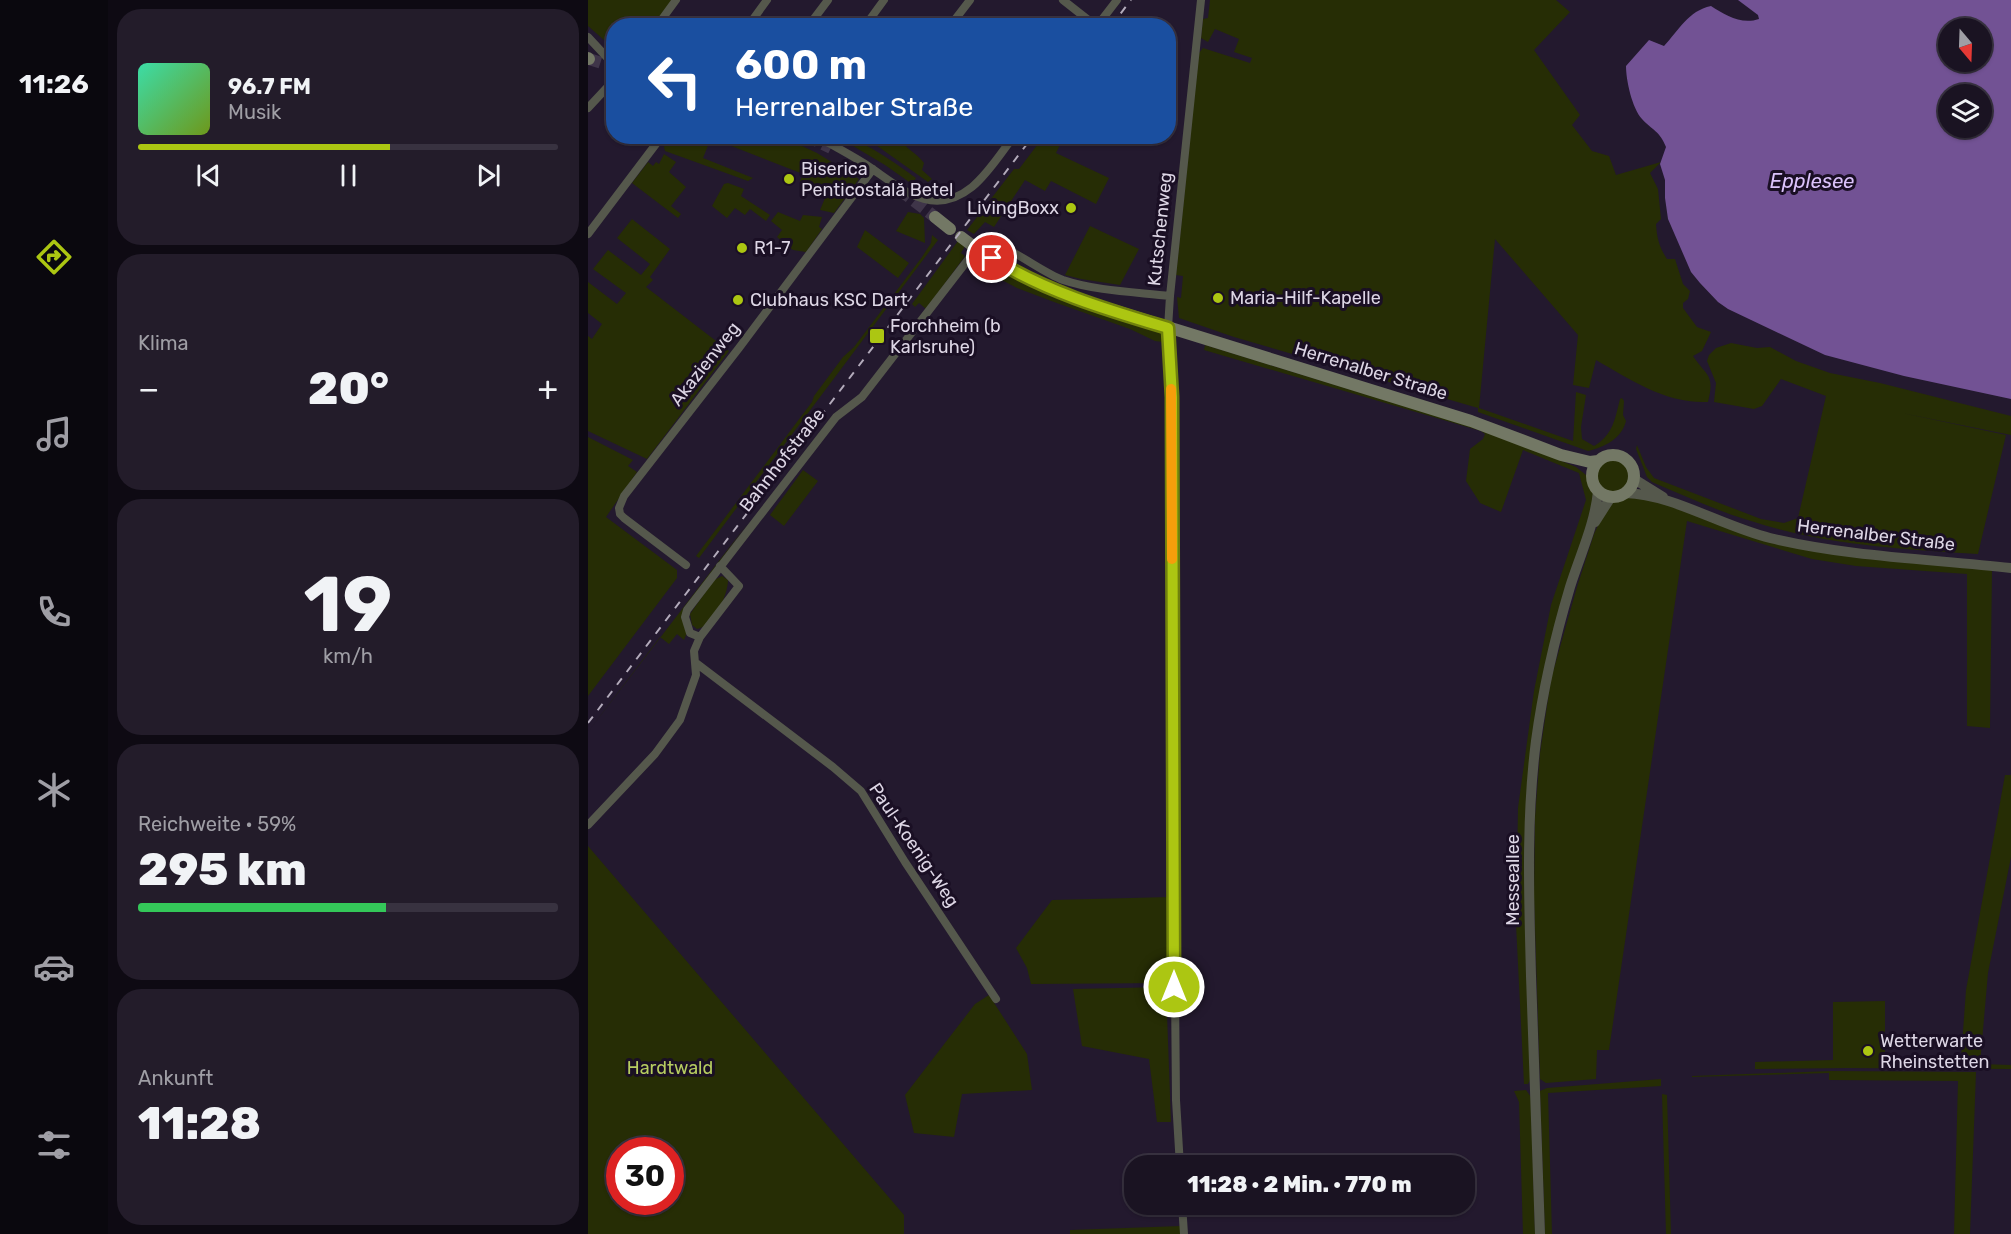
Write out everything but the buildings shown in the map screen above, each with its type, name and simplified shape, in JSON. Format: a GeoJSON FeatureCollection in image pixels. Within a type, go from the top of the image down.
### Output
{"type":"FeatureCollection","features":[{"type":"Feature","properties":{"kind":"main road"},"geometry":{"type":"LineString","coordinates":[[934,217],[950,229]]}},
{"type":"Feature","properties":{"kind":"main road","name":"Herrenalber Straße"},"geometry":{"type":"LineString","coordinates":[[961,237],[1025,277],[1088,303],[1168,323],[1471,421],[1561,455],[1590,462],[1598,461]]}},
{"type":"Feature","properties":{"kind":"main road","name":"Herrenalber Straße"},"geometry":{"type":"LineString","coordinates":[[1561,455],[1592,476]]}},
{"type":"Feature","properties":{"kind":"main road"},"geometry":{"type":"LineString","coordinates":[[1611,455],[1622,457],[1630,464],[1634,479],[1626,493],[1622,496],[1611,497],[1594,487],[1592,476],[1598,461],[1611,455]]}},
{"type":"Feature","properties":{"kind":"street"},"geometry":{"type":"LineString","coordinates":[[663,18],[676,0]]}},
{"type":"Feature","properties":{"kind":"street"},"geometry":{"type":"LineString","coordinates":[[754,18],[767,0]]}},
{"type":"Feature","properties":{"kind":"street"},"geometry":{"type":"LineString","coordinates":[[871,18],[884,0]]}},
{"type":"Feature","properties":{"kind":"street"},"geometry":{"type":"LineString","coordinates":[[956,18],[970,0]]}},
{"type":"Feature","properties":{"kind":"street"},"geometry":{"type":"LineString","coordinates":[[1063,0],[1086,18]]}},
{"type":"Feature","properties":{"kind":"street"},"geometry":{"type":"LineString","coordinates":[[1102,18],[1117,0]]}},
{"type":"Feature","properties":{"kind":"street","name":"Kutschenweg"},"geometry":{"type":"LineString","coordinates":[[1180,1155],[1175,1049],[1172,397],[1168,323],[1202,0]]}},
{"type":"Feature","properties":{"kind":"street"},"geometry":{"type":"LineString","coordinates":[[814,18],[823,2]]}},
{"type":"Feature","properties":{"kind":"street"},"geometry":{"type":"LineString","coordinates":[[588,37],[606,57]]}},
{"type":"Feature","properties":{"kind":"street"},"geometry":{"type":"LineString","coordinates":[[588,108],[606,89]]}},
{"type":"Feature","properties":{"kind":"street"},"geometry":{"type":"LineString","coordinates":[[588,234],[656,144]]}},
{"type":"Feature","properties":{"kind":"street"},"geometry":{"type":"LineString","coordinates":[[830,144],[913,196],[926,200],[950,199],[972,187],[1007,144]]}},
{"type":"Feature","properties":{"kind":"street","name":"Akazienweg"},"geometry":{"type":"LineString","coordinates":[[686,565],[624,518],[620,514],[619,505],[648,463],[739,348],[873,169]]}},
{"type":"Feature","properties":{"kind":"street","name":"Herrenalber Straße"},"geometry":{"type":"LineString","coordinates":[[980,248],[1001,246],[1032,265],[1078,285],[1170,296]]}},
{"type":"Feature","properties":{"kind":"street","name":"Bahnhofstraße"},"geometry":{"type":"LineString","coordinates":[[700,637],[690,633],[685,617],[687,610],[836,417],[862,397],[980,248]]}},
{"type":"Feature","properties":{"kind":"street","name":"Herrenalber Straße"},"geometry":{"type":"LineString","coordinates":[[1634,479],[1670,502]]}},
{"type":"Feature","properties":{"kind":"street","name":"Messeallee"},"geometry":{"type":"LineString","coordinates":[[1540,1234],[1529,912],[1531,792],[1536,740],[1546,678],[1557,632],[1589,532],[1598,491]]}},
{"type":"Feature","properties":{"kind":"street","name":"Herrenalber Straße"},"geometry":{"type":"LineString","coordinates":[[1626,493],[1638,493],[1670,502],[1754,534],[1805,546],[1872,556],[2011,568]]}},
{"type":"Feature","properties":{"kind":"street","name":"Messeallee"},"geometry":{"type":"LineString","coordinates":[[1589,532],[1611,497]]}},
{"type":"Feature","properties":{"kind":"street"},"geometry":{"type":"LineString","coordinates":[[588,825],[669,737],[680,720],[696,675],[694,651],[700,637],[739,586],[720,566]]}},
{"type":"Feature","properties":{"kind":"street","name":"Paul-Koenig-Weg"},"geometry":{"type":"LineString","coordinates":[[696,663],[833,767],[861,792],[996,999]]}},
{"type":"Feature","properties":{"kind":"street"},"geometry":{"type":"LineString","coordinates":[[1183,1215],[1184,1234]]}},
{"type":"Feature","properties":{"kind":"green space"},"geometry":{"type":"Polygon","coordinates":[[[588,0],[673,0],[659,18],[606,18],[606,41],[588,26],[588,0]]]}},
{"type":"Feature","properties":{"kind":"green space"},"geometry":{"type":"Polygon","coordinates":[[[1210,0],[1556,0],[1570,12],[1534,50],[1580,115],[1572,125],[1592,151],[1609,156],[1616,175],[1661,162],[1650,173],[1658,189],[1661,219],[1656,224],[1658,238],[1667,259],[1675,259],[1683,284],[1690,291],[1688,299],[1683,303],[1683,308],[1697,327],[1711,332],[1702,351],[1693,356],[1710,381],[1708,402],[1693,402],[1663,395],[1636,383],[1596,360],[1589,388],[1573,385],[1578,335],[1495,239],[1479,408],[1573,441],[1576,392],[1586,395],[1581,427],[1582,439],[1594,446],[1609,432],[1622,398],[1624,401],[1623,415],[1626,421],[1624,427],[1617,437],[1601,447],[1588,451],[1478,412],[1478,408],[1234,337],[1179,318],[1177,297],[1181,298],[1183,276],[1176,275],[1199,53],[1203,48],[1250,63],[1252,58],[1234,52],[1239,39],[1215,29],[1208,42],[1201,38],[1203,19],[1208,18],[1210,0]]]}},
{"type":"Feature","properties":{"kind":"green space"},"geometry":{"type":"Polygon","coordinates":[[[663,144],[709,144],[703,158],[753,178],[748,181],[665,151],[663,144]]]}},
{"type":"Feature","properties":{"kind":"green space"},"geometry":{"type":"Polygon","coordinates":[[[726,144],[798,144],[859,179],[834,213],[820,210],[828,191],[800,181],[803,174],[726,144]]]}},
{"type":"Feature","properties":{"kind":"green space"},"geometry":{"type":"Polygon","coordinates":[[[850,144],[867,146],[916,178],[912,184],[850,144]]]}},
{"type":"Feature","properties":{"kind":"green space"},"geometry":{"type":"Polygon","coordinates":[[[874,144],[904,144],[924,163],[922,170],[932,179],[928,182],[874,144]]]}},
{"type":"Feature","properties":{"kind":"green space"},"geometry":{"type":"Polygon","coordinates":[[[1038,144],[1060,144],[1056,153],[1109,178],[1096,204],[1051,181],[1045,191],[1025,180],[994,227],[985,222],[974,234],[967,230],[1014,169],[1019,169],[1038,144]]]}},
{"type":"Feature","properties":{"kind":"green space"},"geometry":{"type":"Polygon","coordinates":[[[664,154],[676,162],[669,172],[686,187],[671,206],[681,214],[678,218],[632,183],[648,162],[653,166],[656,162],[659,164],[664,154]]]}},
{"type":"Feature","properties":{"kind":"green space"},"geometry":{"type":"Polygon","coordinates":[[[728,183],[744,189],[741,196],[770,215],[766,221],[750,209],[745,215],[735,208],[727,218],[712,206],[724,184],[728,183]]]}},
{"type":"Feature","properties":{"kind":"green space"},"geometry":{"type":"Polygon","coordinates":[[[778,212],[800,221],[803,215],[822,217],[819,227],[822,229],[806,252],[793,250],[777,237],[782,230],[771,221],[778,212]]]}},
{"type":"Feature","properties":{"kind":"green space"},"geometry":{"type":"Polygon","coordinates":[[[908,212],[920,214],[924,218],[925,243],[896,231],[908,212]]]}},
{"type":"Feature","properties":{"kind":"green space"},"geometry":{"type":"Polygon","coordinates":[[[632,219],[670,249],[650,277],[653,280],[646,287],[729,351],[647,459],[588,431],[588,336],[592,339],[602,324],[588,313],[588,282],[617,304],[626,293],[593,269],[608,250],[641,275],[650,264],[617,238],[632,219]]]}},
{"type":"Feature","properties":{"kind":"green space"},"geometry":{"type":"Polygon","coordinates":[[[1090,226],[1139,249],[1120,285],[1065,275],[1090,226]]]}},
{"type":"Feature","properties":{"kind":"green space"},"geometry":{"type":"Polygon","coordinates":[[[865,230],[909,263],[898,278],[857,247],[865,230]]]}},
{"type":"Feature","properties":{"kind":"green space"},"geometry":{"type":"Polygon","coordinates":[[[932,235],[938,240],[699,558],[696,556],[812,402],[843,357],[854,347],[922,257],[931,243],[932,235]]]}},
{"type":"Feature","properties":{"kind":"green space"},"geometry":{"type":"Polygon","coordinates":[[[958,241],[965,246],[961,253],[965,256],[926,309],[919,303],[915,307],[912,304],[958,241]]]}},
{"type":"Feature","properties":{"kind":"green space"},"geometry":{"type":"Polygon","coordinates":[[[977,255],[1043,291],[1115,319],[1163,334],[1163,342],[1155,341],[1130,329],[1017,288],[970,263],[977,255]]]}},
{"type":"Feature","properties":{"kind":"green space"},"geometry":{"type":"Polygon","coordinates":[[[1731,343],[1757,348],[1770,347],[1796,361],[1830,373],[1880,383],[2011,416],[2011,435],[1902,413],[2006,435],[1978,554],[1863,545],[1806,536],[1738,517],[1652,482],[1647,477],[1636,449],[1637,445],[1646,467],[1654,478],[1761,519],[1784,523],[1798,518],[1826,396],[1781,379],[1762,406],[1754,409],[1714,402],[1716,383],[1707,361],[1716,348],[1731,343]]]}},
{"type":"Feature","properties":{"kind":"green space"},"geometry":{"type":"Polygon","coordinates":[[[1205,345],[1496,434],[1576,467],[1586,475],[1594,495],[1531,748],[1530,1080],[1528,1084],[1524,1084],[1516,924],[1518,808],[1534,691],[1551,605],[1586,500],[1579,473],[1523,450],[1501,512],[1480,503],[1466,481],[1470,449],[1483,439],[1485,434],[1481,431],[1204,350],[1205,345]]]}},
{"type":"Feature","properties":{"kind":"green space"},"geometry":{"type":"Polygon","coordinates":[[[588,437],[633,460],[628,466],[637,472],[606,517],[677,570],[677,578],[588,696],[588,437]]]}},
{"type":"Feature","properties":{"kind":"green space"},"geometry":{"type":"Polygon","coordinates":[[[1613,459],[1625,464],[1630,476],[1625,488],[1613,493],[1601,488],[1596,476],[1601,464],[1613,459]]]}},
{"type":"Feature","properties":{"kind":"green space"},"geometry":{"type":"Polygon","coordinates":[[[803,470],[818,481],[784,526],[770,515],[803,470]]]}},
{"type":"Feature","properties":{"kind":"green space"},"geometry":{"type":"Polygon","coordinates":[[[1633,495],[1642,496],[1769,541],[1992,569],[1990,728],[1967,726],[1967,574],[1856,566],[1812,559],[1687,521],[1609,1050],[1597,1050],[1596,1079],[1546,1083],[1540,1079],[1534,897],[1535,817],[1540,753],[1551,679],[1594,534],[1605,510],[1614,501],[1633,495]]]}},
{"type":"Feature","properties":{"kind":"green space"},"geometry":{"type":"Polygon","coordinates":[[[748,523],[688,605],[684,640],[677,634],[669,644],[660,637],[748,523]]]}},
{"type":"Feature","properties":{"kind":"green space"},"geometry":{"type":"Polygon","coordinates":[[[722,576],[728,580],[722,602],[709,622],[697,629],[692,625],[690,614],[714,580],[722,576]]]}},
{"type":"Feature","properties":{"kind":"green space"},"geometry":{"type":"Polygon","coordinates":[[[2005,775],[2011,775],[2011,857],[1988,973],[1980,1064],[2011,1065],[2011,1069],[1755,1069],[1755,1062],[1833,1060],[1833,1002],[1885,1001],[1885,1060],[1961,1059],[1966,990],[2005,775]]]}},
{"type":"Feature","properties":{"kind":"green space","name":"Hardtwald"},"geometry":{"type":"Polygon","coordinates":[[[588,846],[904,1215],[904,1234],[588,1234],[588,846]]]}},
{"type":"Feature","properties":{"kind":"green space"},"geometry":{"type":"Polygon","coordinates":[[[1170,897],[1168,983],[1031,984],[1027,968],[1016,948],[1052,900],[1170,897]]]}},
{"type":"Feature","properties":{"kind":"green space"},"geometry":{"type":"Polygon","coordinates":[[[1166,987],[1171,1122],[1157,1122],[1149,1059],[1082,1046],[1073,989],[1166,987]]]}},
{"type":"Feature","properties":{"kind":"green space"},"geometry":{"type":"Polygon","coordinates":[[[989,995],[1027,1054],[1032,1090],[962,1094],[954,1137],[914,1133],[905,1095],[975,1004],[989,995]]]}},
{"type":"Feature","properties":{"kind":"green space"},"geometry":{"type":"Polygon","coordinates":[[[1831,1071],[1976,1072],[1970,1234],[1954,1234],[1958,1081],[1829,1080],[1829,1073],[1692,1077],[1831,1071]]]}},
{"type":"Feature","properties":{"kind":"green space"},"geometry":{"type":"Polygon","coordinates":[[[1661,1079],[1661,1086],[1548,1093],[1552,1234],[1545,1234],[1540,1091],[1547,1088],[1661,1079]]]}},
{"type":"Feature","properties":{"kind":"green space"},"geometry":{"type":"Polygon","coordinates":[[[1526,1090],[1531,1097],[1535,1234],[1523,1234],[1519,1102],[1514,1091],[1526,1090]]]}},
{"type":"Feature","properties":{"kind":"green space"},"geometry":{"type":"Polygon","coordinates":[[[1662,1094],[1667,1095],[1671,1234],[1666,1234],[1662,1094]]]}},
{"type":"Feature","properties":{"kind":"green space"},"geometry":{"type":"Polygon","coordinates":[[[1181,1226],[1182,1234],[1070,1234],[1070,1230],[1181,1226]]]}},
{"type":"Feature","properties":{"kind":"water","name":"Epplesee"},"geometry":{"type":"Polygon","coordinates":[[[1738,0],[2011,0],[2011,399],[1904,376],[1825,355],[1728,309],[1718,302],[1691,272],[1668,219],[1665,180],[1660,164],[1666,147],[1661,137],[1642,119],[1635,108],[1628,86],[1626,66],[1649,40],[1664,46],[1690,17],[1703,8],[1711,6],[1740,20],[1759,19],[1758,15],[1738,0]]]}},
{"type":"Feature","properties":{"kind":"tunnel"},"geometry":{"type":"LineString","coordinates":[[589,59],[606,64]]}},
{"type":"Feature","properties":{"kind":"tunnel"},"geometry":{"type":"LineString","coordinates":[[823,144],[831,148]]}},
{"type":"Feature","properties":{"kind":"tunnel"},"geometry":{"type":"LineString","coordinates":[[900,190],[935,217]]}},
{"type":"Feature","properties":{"kind":"railway"},"geometry":{"type":"LineString","coordinates":[[1117,18],[1131,0]]}},
{"type":"Feature","properties":{"kind":"railway"},"geometry":{"type":"LineString","coordinates":[[588,723],[1027,144]]}},
{"type":"Feature","properties":{"kind":"slow traffic"},"geometry":{"type":"LineString","coordinates":[[1171,389],[1172,559]]}},
{"type":"Feature","properties":{"kind":"place","name":"Biserica Penticostală Betel"},"geometry":{"type":"Point","coordinates":[789,179]}},
{"type":"Feature","properties":{"kind":"place","name":"LivingBoxx"},"geometry":{"type":"Point","coordinates":[1071,208]}},
{"type":"Feature","properties":{"kind":"place","name":"R1-7"},"geometry":{"type":"Point","coordinates":[742,248]}},
{"type":"Feature","properties":{"kind":"place","name":"Maria-Hilf-Kapelle"},"geometry":{"type":"Point","coordinates":[1218,298]}},
{"type":"Feature","properties":{"kind":"place","name":"Clubhaus KSC Dart"},"geometry":{"type":"Point","coordinates":[738,300]}},
{"type":"Feature","properties":{"kind":"place","name":"Forchheim (b Karlsruhe)"},"geometry":{"type":"Point","coordinates":[877,336]}},
{"type":"Feature","properties":{"kind":"place","name":"Wetterwarte Rheinstetten"},"geometry":{"type":"Point","coordinates":[1868,1051]}},
{"type":"Feature","properties":{"kind":"route"},"geometry":{"type":"LineString","coordinates":[[992,258],[1025,277],[1077,299],[1168,328],[1172,397],[1174,987]]}}]}
